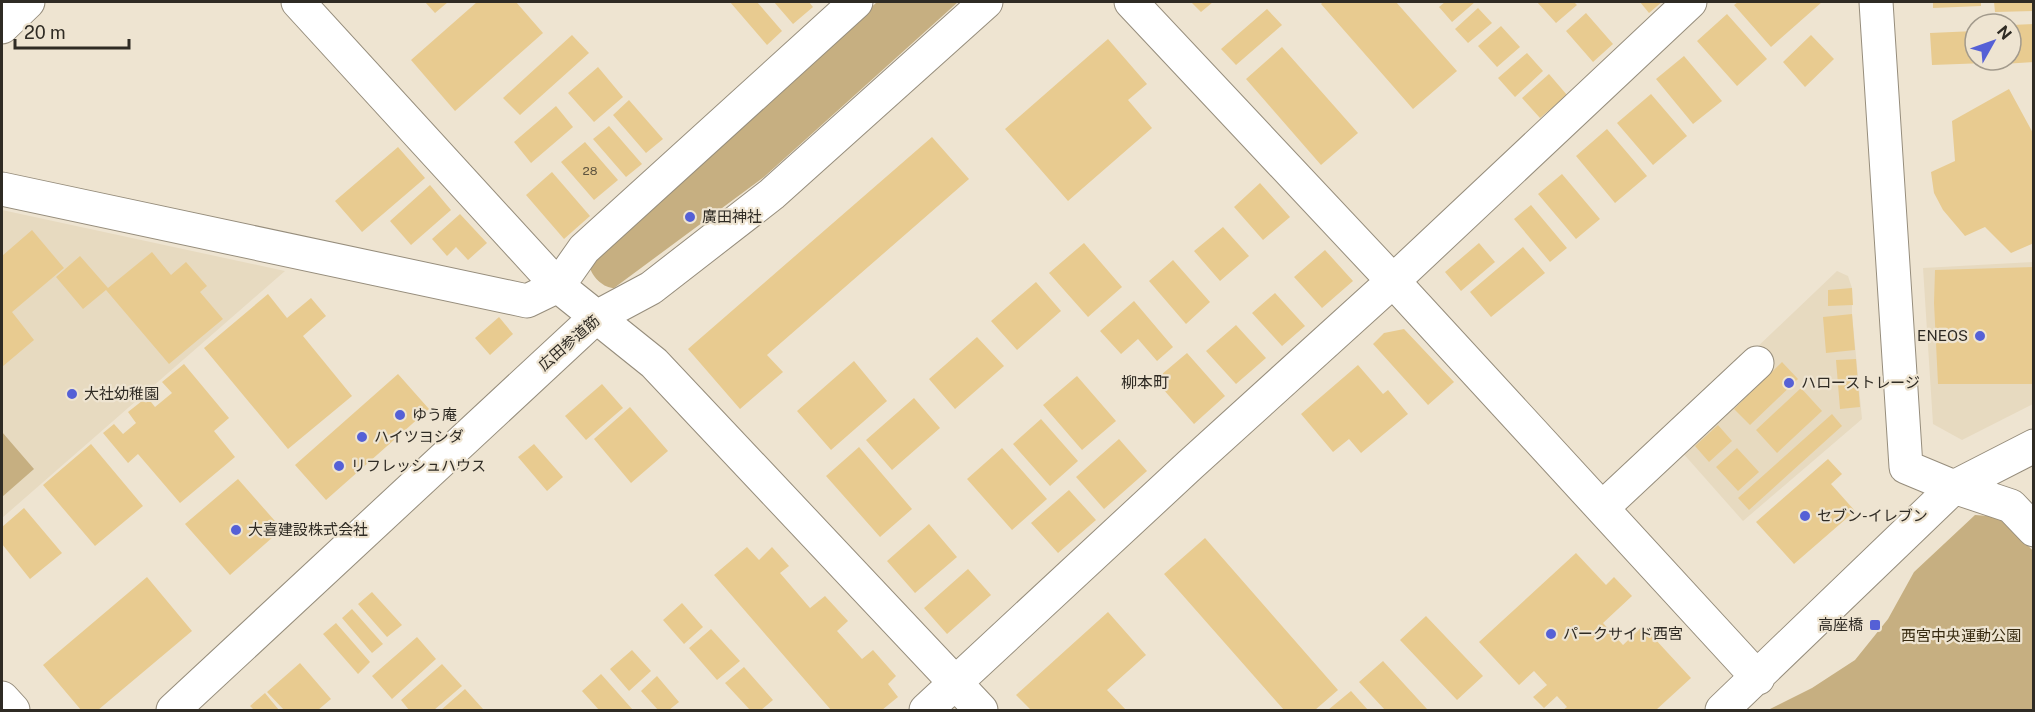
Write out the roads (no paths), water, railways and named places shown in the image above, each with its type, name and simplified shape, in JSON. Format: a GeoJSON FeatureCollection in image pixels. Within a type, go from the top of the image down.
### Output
{"type":"FeatureCollection","features":[{"type":"Feature","properties":{"kind":"street"},"geometry":{"type":"LineString","coordinates":[[298,2],[558,286],[595,318],[654,363],[981,711]]}},
{"type":"Feature","properties":{"kind":"street"},"geometry":{"type":"LineString","coordinates":[[2,189],[527,301],[558,286],[584,249],[856,2]]}},
{"type":"Feature","properties":{"kind":"street","name":"広田参道筋"},"geometry":{"type":"LineString","coordinates":[[173,711],[595,318],[651,288],[772,194],[986,2]]}},
{"type":"Feature","properties":{"kind":"street"},"geometry":{"type":"LineString","coordinates":[[1131,2],[1393,281],[1758,678]]}},
{"type":"Feature","properties":{"kind":"street"},"geometry":{"type":"LineString","coordinates":[[926,711],[1190,465],[1393,281],[1690,2]]}},
{"type":"Feature","properties":{"kind":"street"},"geometry":{"type":"LineString","coordinates":[[1876,2],[1906,467],[1954,487],[2011,506],[2034,530]]}},
{"type":"Feature","properties":{"kind":"street"},"geometry":{"type":"LineString","coordinates":[[1602,508],[1757,363]]}},
{"type":"Feature","properties":{"kind":"street"},"geometry":{"type":"LineString","coordinates":[[1722,711],[1954,487],[2034,446]]}},
{"type":"Feature","properties":{"kind":"street"},"geometry":{"type":"LineString","coordinates":[[2,698],[13,711]]}},
{"type":"Feature","properties":{"kind":"place","name":"廣田神社"},"geometry":{"type":"Point","coordinates":[690,217]}},
{"type":"Feature","properties":{"kind":"place","name":"ENEOS"},"geometry":{"type":"Point","coordinates":[1980,336]}},
{"type":"Feature","properties":{"kind":"place","name":"ハローストレージ"},"geometry":{"type":"Point","coordinates":[1789,383]}},
{"type":"Feature","properties":{"kind":"place","name":"大社幼稚園"},"geometry":{"type":"Point","coordinates":[72,394]}},
{"type":"Feature","properties":{"kind":"place","name":"ゆう庵"},"geometry":{"type":"Point","coordinates":[400,415]}},
{"type":"Feature","properties":{"kind":"place","name":"ハイツヨシダ"},"geometry":{"type":"Point","coordinates":[362,437]}},
{"type":"Feature","properties":{"kind":"place","name":"リフレッシュハウス"},"geometry":{"type":"Point","coordinates":[339,466]}},
{"type":"Feature","properties":{"kind":"place","name":"セブン-イレブン"},"geometry":{"type":"Point","coordinates":[1805,516]}},
{"type":"Feature","properties":{"kind":"place","name":"大喜建設株式会社"},"geometry":{"type":"Point","coordinates":[236,530]}},
{"type":"Feature","properties":{"kind":"place","name":"高座橋"},"geometry":{"type":"Point","coordinates":[1875,625]}},
{"type":"Feature","properties":{"kind":"place","name":"パークサイド西宮"},"geometry":{"type":"Point","coordinates":[1551,634]}},
{"type":"Feature","properties":{"kind":"district","name":"柳本町"},"geometry":{"type":"Point","coordinates":[1145,382]}},
{"type":"Feature","properties":{"kind":"park label","name":"西宮中央運動公園"},"geometry":{"type":"Point","coordinates":[1961,636]}}]}
